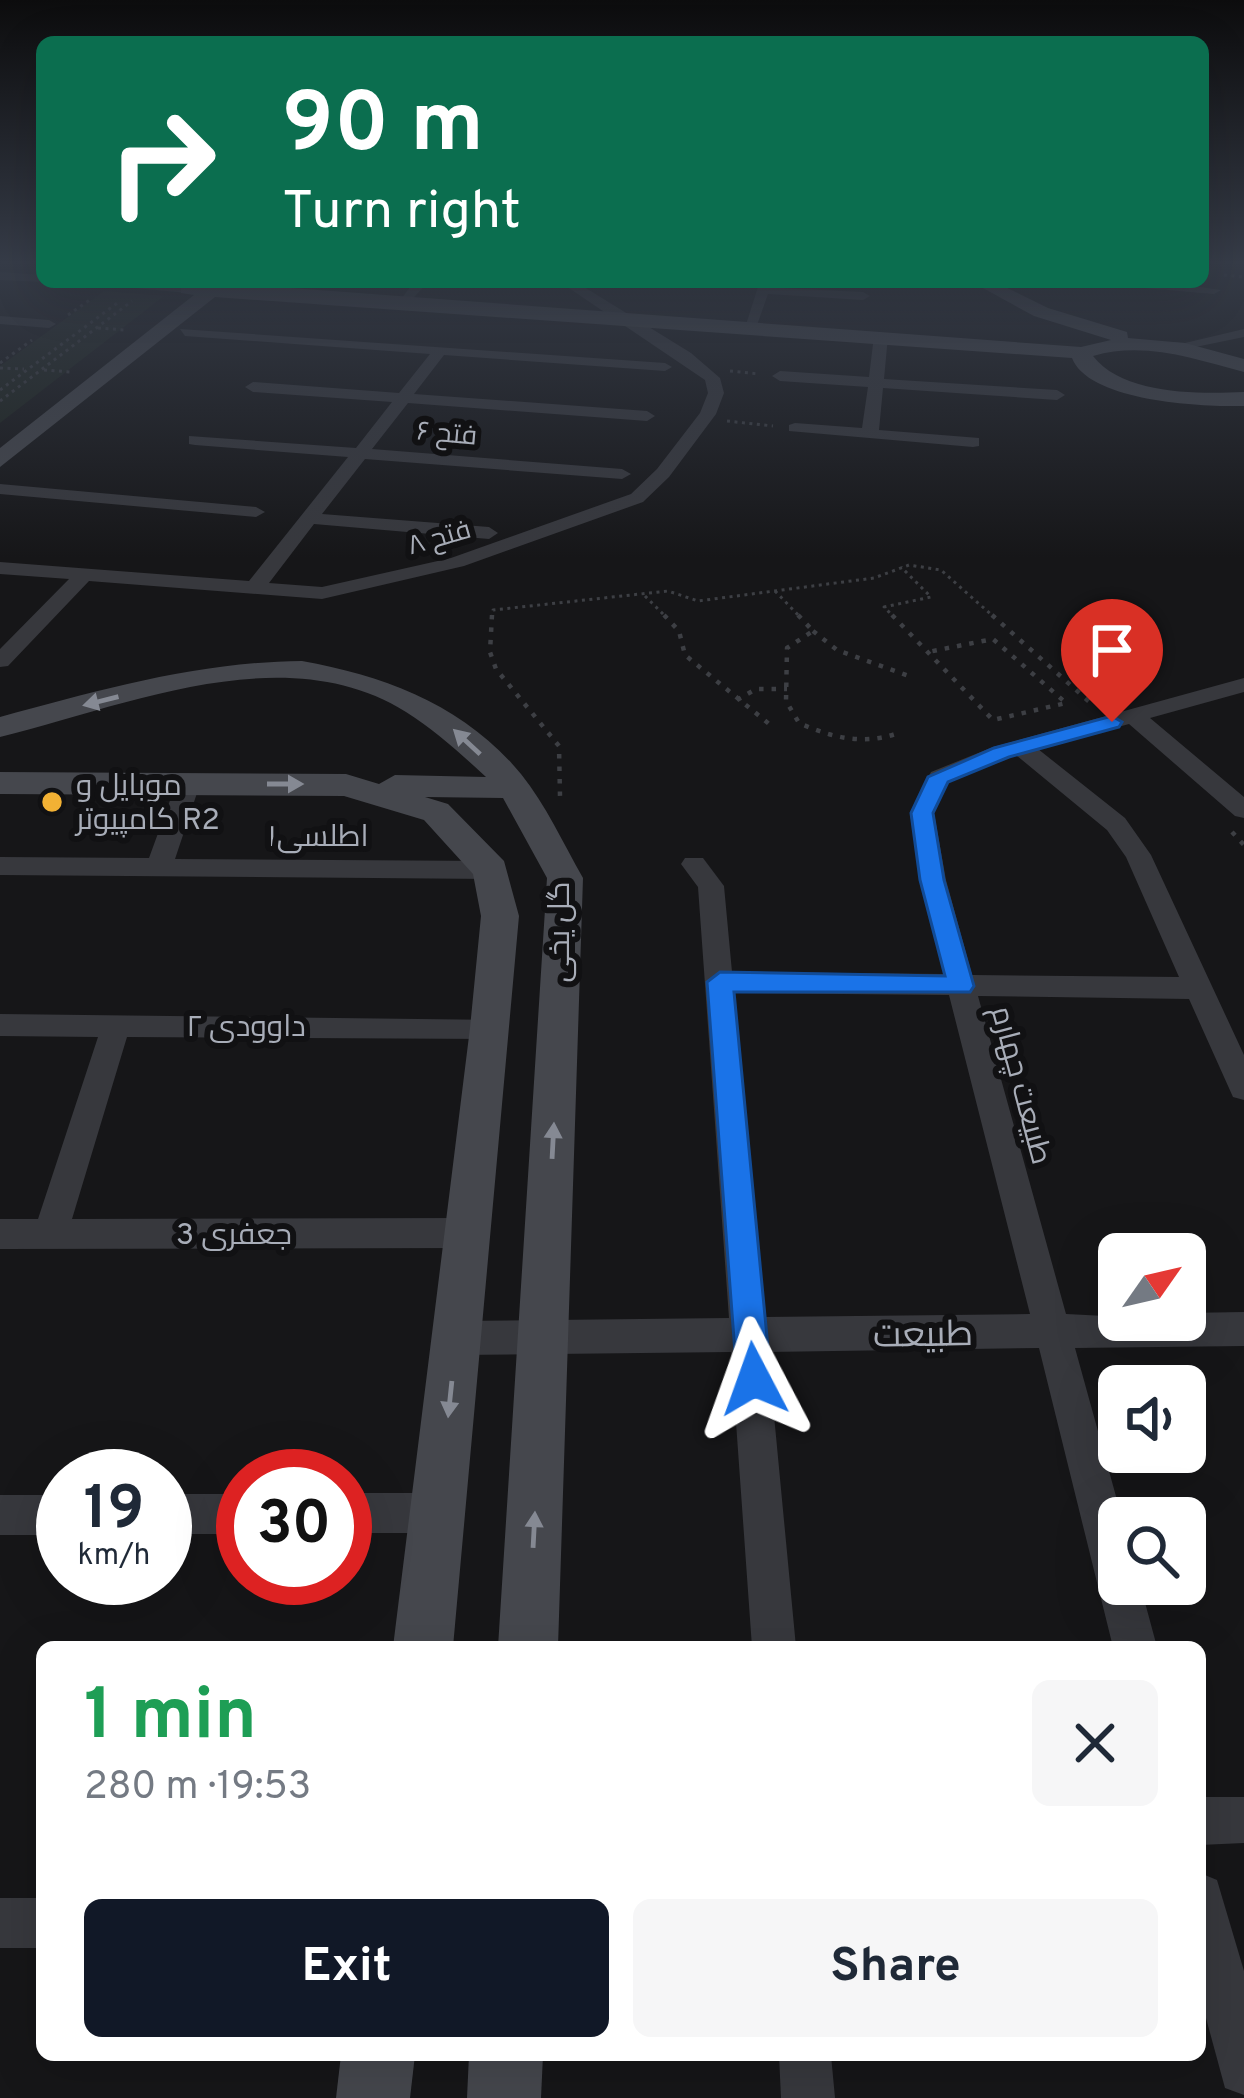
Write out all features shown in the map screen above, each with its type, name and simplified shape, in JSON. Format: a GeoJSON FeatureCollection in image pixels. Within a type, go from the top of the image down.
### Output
{"type":"FeatureCollection","features":[{"type":"Feature","properties":{"kind":"street"},"geometry":{"type":"LineString","coordinates":[[0,439],[103,362]]}},
{"type":"Feature","properties":{"kind":"street"},"geometry":{"type":"LineString","coordinates":[[0,460],[116,362]]}},
{"type":"Feature","properties":{"kind":"street"},"geometry":{"type":"LineString","coordinates":[[252,591],[432,362]]}},
{"type":"Feature","properties":{"kind":"street"},"geometry":{"type":"LineString","coordinates":[[598,362],[665,367]]}},
{"type":"Feature","properties":{"kind":"street","name":"فتح ۸"},"geometry":{"type":"LineString","coordinates":[[0,568],[252,591],[348,590],[457,562],[637,498],[687,444],[716,393],[712,378],[693,362]]}},
{"type":"Feature","properties":{"kind":"street"},"geometry":{"type":"LineString","coordinates":[[869,434],[877,362]]}},
{"type":"Feature","properties":{"kind":"street"},"geometry":{"type":"LineString","coordinates":[[1083,362],[1126,385],[1188,398],[1244,399]]}},
{"type":"Feature","properties":{"kind":"street"},"geometry":{"type":"LineString","coordinates":[[780,376],[1057,395]]}},
{"type":"Feature","properties":{"kind":"street"},"geometry":{"type":"LineString","coordinates":[[253,387],[647,416]]}},
{"type":"Feature","properties":{"kind":"street"},"geometry":{"type":"LineString","coordinates":[[795,428],[973,442]]}},
{"type":"Feature","properties":{"kind":"street","name":"فتح ۶"},"geometry":{"type":"LineString","coordinates":[[195,440],[622,474]]}},
{"type":"Feature","properties":{"kind":"street"},"geometry":{"type":"LineString","coordinates":[[0,489],[256,512]]}},
{"type":"Feature","properties":{"kind":"street"},"geometry":{"type":"LineString","coordinates":[[310,518],[489,533]]}},
{"type":"Feature","properties":{"kind":"street"},"geometry":{"type":"LineString","coordinates":[[0,661],[83,576]]}},
{"type":"Feature","properties":{"kind":"street","name":"گل یخی"},"geometry":{"type":"LineString","coordinates":[[0,727],[254,667],[345,674],[401,692],[445,721],[513,788],[565,878],[528,1641]]}},
{"type":"Feature","properties":{"kind":"street","name":"طبیعت چهارم"},"geometry":{"type":"LineString","coordinates":[[1098,1502],[932,880],[922,813],[939,777],[1021,747],[1244,686]]}},
{"type":"Feature","properties":{"kind":"street"},"geometry":{"type":"LineString","coordinates":[[1123,719],[1244,810]]}},
{"type":"Feature","properties":{"kind":"street"},"geometry":{"type":"LineString","coordinates":[[1021,747],[1116,824],[1138,854],[1244,1088]]}},
{"type":"Feature","properties":{"kind":"street"},"geometry":{"type":"LineString","coordinates":[[0,783],[513,788]]}},
{"type":"Feature","properties":{"kind":"street"},"geometry":{"type":"LineString","coordinates":[[159,868],[188,784]]}},
{"type":"Feature","properties":{"kind":"street"},"geometry":{"type":"LineString","coordinates":[[346,785],[436,812],[491,870]]}},
{"type":"Feature","properties":{"kind":"street"},"geometry":{"type":"LineString","coordinates":[[694,864],[711,886],[774,1641]]}},
{"type":"Feature","properties":{"kind":"street","name":"اطلسی۱"},"geometry":{"type":"LineString","coordinates":[[0,866],[491,870]]}},
{"type":"Feature","properties":{"kind":"street","name":"گل یخی"},"geometry":{"type":"LineString","coordinates":[[424,1641],[491,1028],[500,916],[491,870]]}},
{"type":"Feature","properties":{"kind":"street"},"geometry":{"type":"LineString","coordinates":[[720,982],[1196,988]]}},
{"type":"Feature","properties":{"kind":"street","name":"داوودی ۲"},"geometry":{"type":"LineString","coordinates":[[0,1025],[491,1028]]}},
{"type":"Feature","properties":{"kind":"street"},"geometry":{"type":"LineString","coordinates":[[50,1234],[116,1025]]}},
{"type":"Feature","properties":{"kind":"street","name":"3 جعفری"},"geometry":{"type":"LineString","coordinates":[[0,1234],[469,1233]]}},
{"type":"Feature","properties":{"kind":"street","name":"طبیعت"},"geometry":{"type":"LineString","coordinates":[[457,1338],[1244,1329]]}},
{"type":"Feature","properties":{"kind":"street"},"geometry":{"type":"LineString","coordinates":[[372,1513],[438,1513]]}},
{"type":"Feature","properties":{"kind":"street"},"geometry":{"type":"LineString","coordinates":[[0,1515],[36,1515]]}},
{"type":"Feature","properties":{"kind":"street","name":"طبیعت چهارم"},"geometry":{"type":"LineString","coordinates":[[1125,1605],[1134,1641]]}},
{"type":"Feature","properties":{"kind":"street"},"geometry":{"type":"LineString","coordinates":[[1206,1821],[1244,1820]]}},
{"type":"Feature","properties":{"kind":"street"},"geometry":{"type":"LineString","coordinates":[[1206,1921],[1244,2068]]}},
{"type":"Feature","properties":{"kind":"street"},"geometry":{"type":"LineString","coordinates":[[0,1923],[36,1923]]}},
{"type":"Feature","properties":{"kind":"street"},"geometry":{"type":"LineString","coordinates":[[373,2098],[377,2061]]}},
{"type":"Feature","properties":{"kind":"street"},"geometry":{"type":"LineString","coordinates":[[504,2098],[506,2061]]}},
{"type":"Feature","properties":{"kind":"street"},"geometry":{"type":"LineString","coordinates":[[805,2061],[808,2098]]}},
{"type":"Feature","properties":{"kind":"path"},"geometry":{"type":"LineString","coordinates":[[0,395],[38,362]]}},
{"type":"Feature","properties":{"kind":"path"},"geometry":{"type":"LineString","coordinates":[[0,395],[8,395],[52,362]]}},
{"type":"Feature","properties":{"kind":"path"},"geometry":{"type":"LineString","coordinates":[[0,368],[28,369]]}},
{"type":"Feature","properties":{"kind":"path"},"geometry":{"type":"LineString","coordinates":[[41,370],[71,372],[55,385]]}},
{"type":"Feature","properties":{"kind":"path"},"geometry":{"type":"LineString","coordinates":[[901,567],[931,597],[884,607],[993,720],[1066,703],[993,639],[928,652]]}},
{"type":"Feature","properties":{"kind":"path"},"geometry":{"type":"LineString","coordinates":[[560,796],[559,746],[496,675],[484,641],[493,610],[668,591],[698,601],[874,578],[901,567],[941,570],[1123,719]]}},
{"type":"Feature","properties":{"kind":"path"},"geometry":{"type":"LineString","coordinates":[[775,591],[837,650],[909,676]]}},
{"type":"Feature","properties":{"kind":"path"},"geometry":{"type":"LineString","coordinates":[[643,594],[679,631],[685,655],[774,728]]}},
{"type":"Feature","properties":{"kind":"path"},"geometry":{"type":"LineString","coordinates":[[811,628],[787,648],[786,701],[799,723],[821,734],[884,740],[901,732]]}},
{"type":"Feature","properties":{"kind":"path"},"geometry":{"type":"LineString","coordinates":[[737,700],[756,689],[788,689]]}},
{"type":"Feature","properties":{"kind":"shaded area"},"geometry":{"type":"Polygon","coordinates":[[[6,362],[79,362],[0,423],[0,366],[6,362]]]}},
{"type":"Feature","properties":{"kind":"place","name":"موبایل و کامپیوتر R2"},"geometry":{"type":"Point","coordinates":[52,802]}},
{"type":"Feature","properties":{"kind":"route"},"geometry":{"type":"LineString","coordinates":[[754,1379],[720,982],[961,986],[932,880],[922,813],[939,777],[1001,752],[1112,722]]}}]}
